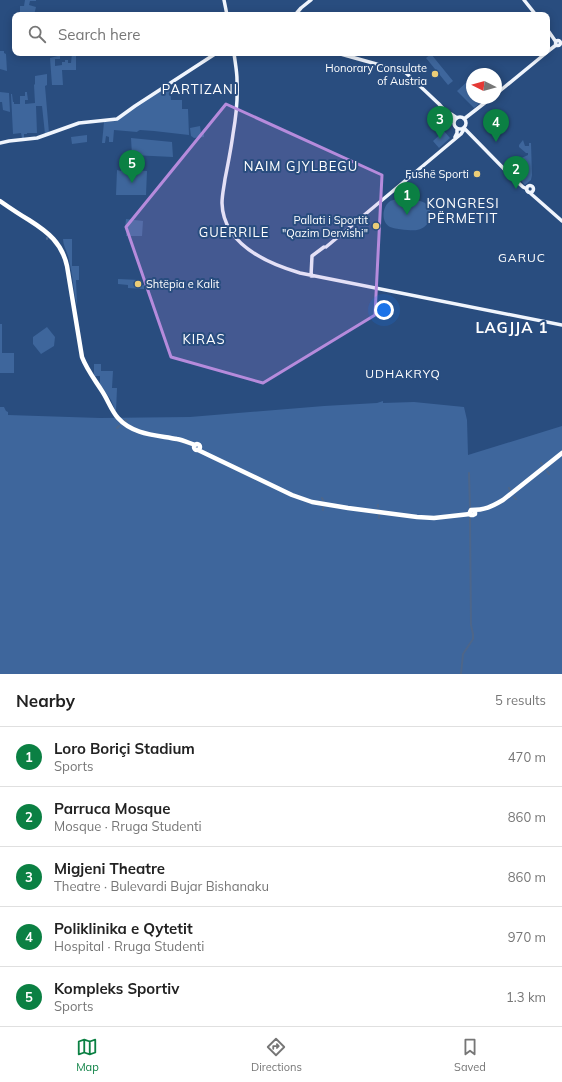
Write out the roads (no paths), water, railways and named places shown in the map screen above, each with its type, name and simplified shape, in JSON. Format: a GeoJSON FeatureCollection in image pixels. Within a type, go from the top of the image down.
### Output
{"type":"FeatureCollection","features":[{"type":"Feature","properties":{"kind":"highway"},"geometry":{"type":"LineString","coordinates":[[0,203],[46,234],[53,241],[60,252],[65,266],[80,355],[87,371],[116,419],[133,432],[182,442],[197,447],[292,493],[312,500],[426,516],[473,512],[488,508],[503,500],[562,454]]}},
{"type":"Feature","properties":{"kind":"main road"},"geometry":{"type":"LineString","coordinates":[[224,0],[226,12]]}},
{"type":"Feature","properties":{"kind":"main road"},"geometry":{"type":"LineString","coordinates":[[298,12],[311,0]]}},
{"type":"Feature","properties":{"kind":"main road"},"geometry":{"type":"LineString","coordinates":[[524,0],[534,12]]}},
{"type":"Feature","properties":{"kind":"main road"},"geometry":{"type":"LineString","coordinates":[[550,33],[559,44],[550,50]]}},
{"type":"Feature","properties":{"kind":"main road"},"geometry":{"type":"LineString","coordinates":[[0,143],[37,138],[70,126],[118,118],[212,56]]}},
{"type":"Feature","properties":{"kind":"main road"},"geometry":{"type":"LineString","coordinates":[[234,56],[237,79],[237,99],[222,197],[223,212],[226,221],[232,233],[240,243],[256,254],[289,270],[311,276],[562,325]]}},
{"type":"Feature","properties":{"kind":"main road"},"geometry":{"type":"LineString","coordinates":[[348,56],[407,73],[456,119],[461,118],[464,120]]}},
{"type":"Feature","properties":{"kind":"main road"},"geometry":{"type":"LineString","coordinates":[[355,56],[406,70],[456,119]]}},
{"type":"Feature","properties":{"kind":"main road"},"geometry":{"type":"LineString","coordinates":[[502,89],[542,56]]}},
{"type":"Feature","properties":{"kind":"main road"},"geometry":{"type":"LineString","coordinates":[[464,120],[483,104]]}},
{"type":"Feature","properties":{"kind":"main road"},"geometry":{"type":"LineString","coordinates":[[456,119],[454,126],[459,135]]}},
{"type":"Feature","properties":{"kind":"main road"},"geometry":{"type":"LineString","coordinates":[[311,276],[311,259],[459,135],[464,130],[466,123],[464,120]]}},
{"type":"Feature","properties":{"kind":"main road"},"geometry":{"type":"LineString","coordinates":[[457,129],[464,128]]}},
{"type":"Feature","properties":{"kind":"main road"},"geometry":{"type":"LineString","coordinates":[[464,128],[522,186],[532,192],[534,190],[540,202]]}},
{"type":"Feature","properties":{"kind":"main road"},"geometry":{"type":"LineString","coordinates":[[464,128],[540,202],[562,221]]}},
{"type":"Feature","properties":{"kind":"main road"},"geometry":{"type":"LineString","coordinates":[[459,135],[469,134]]}},
{"type":"Feature","properties":{"kind":"waterway"},"geometry":{"type":"LineString","coordinates":[[469,473],[470,508]]}},
{"type":"Feature","properties":{"kind":"waterway"},"geometry":{"type":"LineString","coordinates":[[461,674],[463,654],[473,639],[471,625],[470,517]]}},
{"type":"Feature","properties":{"kind":"place","name":"Honorary Consulate of Austria"},"geometry":{"type":"Point","coordinates":[435,74]}},
{"type":"Feature","properties":{"kind":"place","name":"Migjeni Theatre"},"geometry":{"type":"Point","coordinates":[440,139]}},
{"type":"Feature","properties":{"kind":"place","name":"Poliklinika e Qytetit"},"geometry":{"type":"Point","coordinates":[496,142]}},
{"type":"Feature","properties":{"kind":"place","name":"Fushë Sporti"},"geometry":{"type":"Point","coordinates":[477,174]}},
{"type":"Feature","properties":{"kind":"place","name":"Kompleks Sportiv"},"geometry":{"type":"Point","coordinates":[132,183]}},
{"type":"Feature","properties":{"kind":"place","name":"Parruca Mosque"},"geometry":{"type":"Point","coordinates":[516,189]}},
{"type":"Feature","properties":{"kind":"place","name":"Loro Boriçi Stadium"},"geometry":{"type":"Point","coordinates":[407,215]}},
{"type":"Feature","properties":{"kind":"place","name":"Pallati i Sportit \"Qazim Dervishi\""},"geometry":{"type":"Point","coordinates":[376,226]}},
{"type":"Feature","properties":{"kind":"place","name":"Shtëpia e Kalit"},"geometry":{"type":"Point","coordinates":[138,284]}},
{"type":"Feature","properties":{"kind":"district","name":"PARTIZANI"},"geometry":{"type":"Point","coordinates":[200,89]}},
{"type":"Feature","properties":{"kind":"district","name":"NAIM GJYLBEGU"},"geometry":{"type":"Point","coordinates":[301,166]}},
{"type":"Feature","properties":{"kind":"district","name":"KONGRESI PËRMETIT"},"geometry":{"type":"Point","coordinates":[463,210]}},
{"type":"Feature","properties":{"kind":"district","name":"GUERRILE"},"geometry":{"type":"Point","coordinates":[234,232]}},
{"type":"Feature","properties":{"kind":"district","name":"GARUC"},"geometry":{"type":"Point","coordinates":[522,258]}},
{"type":"Feature","properties":{"kind":"district","name":"LAGJJA 1"},"geometry":{"type":"Point","coordinates":[512,328]}},
{"type":"Feature","properties":{"kind":"district","name":"KIRAS"},"geometry":{"type":"Point","coordinates":[204,339]}},
{"type":"Feature","properties":{"kind":"district","name":"UDHAKRYQ"},"geometry":{"type":"Point","coordinates":[403,374]}}]}
